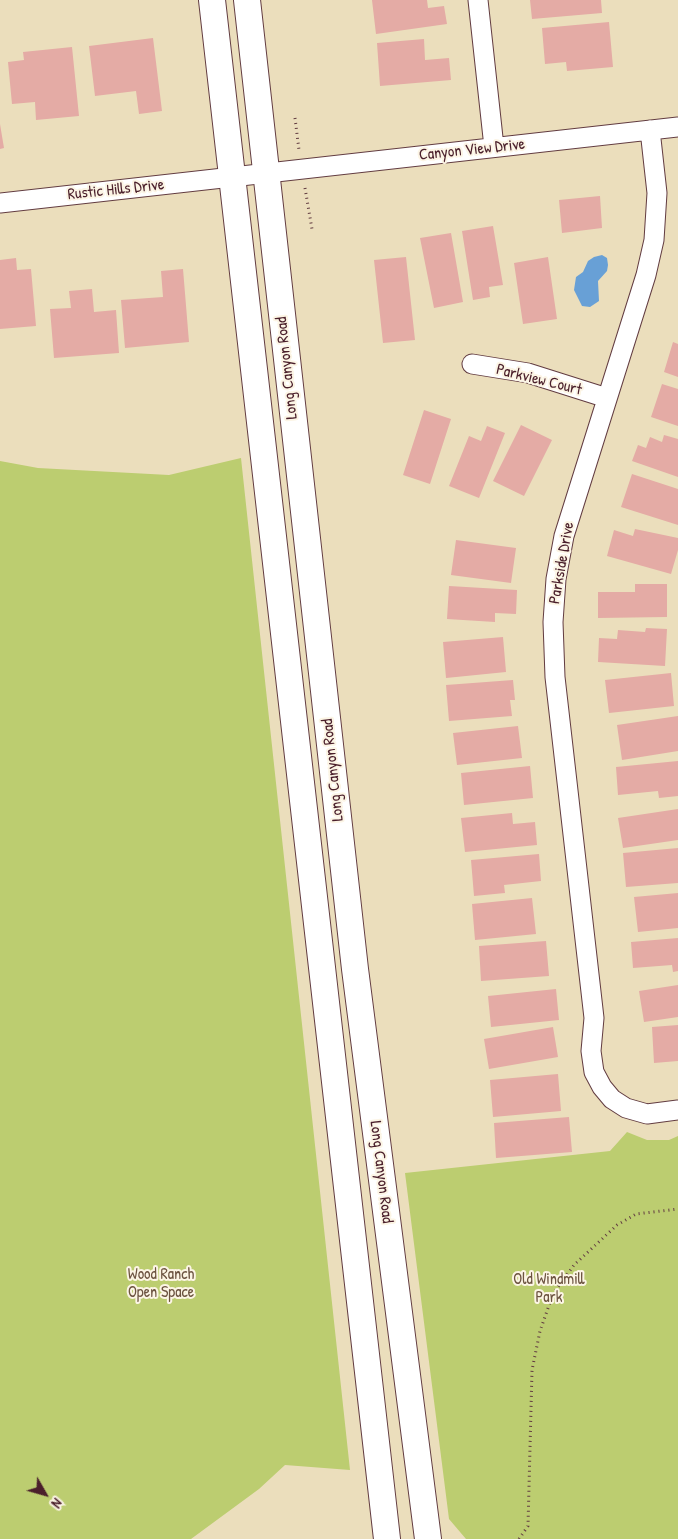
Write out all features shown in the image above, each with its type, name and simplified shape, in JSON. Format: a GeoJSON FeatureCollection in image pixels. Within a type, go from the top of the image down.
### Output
{"type":"FeatureCollection","features":[{"type":"Feature","properties":{"kind":"main road","name":"Long Canyon Road"},"geometry":{"type":"LineString","coordinates":[[212,0],[387,1539]]}},
{"type":"Feature","properties":{"kind":"main road","name":"Long Canyon Road"},"geometry":{"type":"LineString","coordinates":[[247,0],[355,969],[428,1539]]}},
{"type":"Feature","properties":{"kind":"street"},"geometry":{"type":"LineString","coordinates":[[478,0],[494,147]]}},
{"type":"Feature","properties":{"kind":"street","name":"Canyon View Drive"},"geometry":{"type":"LineString","coordinates":[[232,178],[678,127]]}},
{"type":"Feature","properties":{"kind":"street","name":"Parkside Drive"},"geometry":{"type":"LineString","coordinates":[[650,130],[657,193],[654,240],[646,274],[564,536],[556,579],[553,622],[556,687],[593,1007],[591,1051],[594,1072],[602,1087],[612,1099],[626,1108],[647,1114],[678,1110]]}},
{"type":"Feature","properties":{"kind":"street","name":"Rustic Hills Drive"},"geometry":{"type":"LineString","coordinates":[[0,203],[232,178]]}},
{"type":"Feature","properties":{"kind":"street","name":"Parkview Court"},"geometry":{"type":"LineString","coordinates":[[472,364],[528,374],[607,398]]}},
{"type":"Feature","properties":{"kind":"path"},"geometry":{"type":"LineString","coordinates":[[519,1539],[528,1526],[532,1370],[540,1331],[553,1294],[574,1265],[617,1225],[636,1214],[678,1209]]}},
{"type":"Feature","properties":{"kind":"green space","name":"Wood Ranch Open Space"},"geometry":{"type":"Polygon","coordinates":[[[241,458],[350,1470],[285,1465],[259,1489],[191,1539],[0,1539],[0,461],[38,468],[169,475],[241,458]]]}},
{"type":"Feature","properties":{"kind":"green space","name":"Old Windmill Park"},"geometry":{"type":"Polygon","coordinates":[[[627,1132],[647,1140],[669,1140],[678,1136],[678,1539],[466,1539],[449,1519],[405,1173],[610,1151],[627,1132]]]}},
{"type":"Feature","properties":{"kind":"water"},"geometry":{"type":"Polygon","coordinates":[[[602,255],[607,258],[608,265],[607,271],[598,281],[599,301],[590,307],[582,306],[574,290],[576,277],[583,272],[588,261],[602,255]]]}},
{"type":"Feature","properties":{"kind":"building"},"geometry":{"type":"Polygon","coordinates":[[[372,0],[427,0],[428,8],[444,6],[447,24],[376,34],[372,0]]]}},
{"type":"Feature","properties":{"kind":"building"},"geometry":{"type":"Polygon","coordinates":[[[530,0],[601,0],[602,13],[532,19],[530,0]]]}},
{"type":"Feature","properties":{"kind":"building"},"geometry":{"type":"Polygon","coordinates":[[[609,22],[613,67],[567,71],[566,62],[545,64],[542,28],[609,22]]]}},
{"type":"Feature","properties":{"kind":"building"},"geometry":{"type":"Polygon","coordinates":[[[153,38],[162,111],[139,114],[136,91],[95,96],[89,46],[153,38]]]}},
{"type":"Feature","properties":{"kind":"building"},"geometry":{"type":"Polygon","coordinates":[[[424,39],[425,60],[449,58],[451,80],[380,86],[377,43],[424,39]]]}},
{"type":"Feature","properties":{"kind":"building"},"geometry":{"type":"Polygon","coordinates":[[[72,47],[79,116],[36,120],[35,102],[12,104],[8,62],[24,60],[23,52],[72,47]]]}},
{"type":"Feature","properties":{"kind":"building"},"geometry":{"type":"Polygon","coordinates":[[[0,124],[4,148],[0,149],[0,124]]]}},
{"type":"Feature","properties":{"kind":"building"},"geometry":{"type":"Polygon","coordinates":[[[600,196],[602,228],[562,233],[559,200],[600,196]]]}},
{"type":"Feature","properties":{"kind":"building"},"geometry":{"type":"Polygon","coordinates":[[[493,226],[503,285],[489,287],[490,297],[473,300],[462,231],[493,226]]]}},
{"type":"Feature","properties":{"kind":"building"},"geometry":{"type":"Polygon","coordinates":[[[451,233],[463,302],[434,308],[420,238],[451,233]]]}},
{"type":"Feature","properties":{"kind":"building"},"geometry":{"type":"Polygon","coordinates":[[[406,257],[415,340],[383,343],[374,260],[406,257]]]}},
{"type":"Feature","properties":{"kind":"building"},"geometry":{"type":"Polygon","coordinates":[[[548,257],[557,319],[523,324],[514,263],[548,257]]]}},
{"type":"Feature","properties":{"kind":"building"},"geometry":{"type":"Polygon","coordinates":[[[16,258],[17,270],[31,269],[36,326],[0,329],[0,260],[16,258]]]}},
{"type":"Feature","properties":{"kind":"building"},"geometry":{"type":"Polygon","coordinates":[[[183,269],[189,342],[125,348],[121,300],[163,297],[161,271],[183,269]]]}},
{"type":"Feature","properties":{"kind":"building"},"geometry":{"type":"Polygon","coordinates":[[[92,289],[94,312],[116,310],[119,353],[54,358],[50,309],[71,308],[69,291],[92,289]]]}},
{"type":"Feature","properties":{"kind":"building"},"geometry":{"type":"Polygon","coordinates":[[[673,342],[678,344],[678,377],[664,372],[673,342]]]}},
{"type":"Feature","properties":{"kind":"building"},"geometry":{"type":"Polygon","coordinates":[[[662,384],[678,389],[678,426],[651,417],[662,384]]]}},
{"type":"Feature","properties":{"kind":"building"},"geometry":{"type":"Polygon","coordinates":[[[424,410],[451,419],[430,484],[403,475],[424,410]]]}},
{"type":"Feature","properties":{"kind":"building"},"geometry":{"type":"Polygon","coordinates":[[[521,425],[552,440],[524,496],[493,481],[521,425]]]}},
{"type":"Feature","properties":{"kind":"building"},"geometry":{"type":"Polygon","coordinates":[[[487,426],[505,433],[479,498],[449,486],[469,436],[481,441],[487,426]]]}},
{"type":"Feature","properties":{"kind":"building"},"geometry":{"type":"Polygon","coordinates":[[[664,435],[678,439],[678,477],[632,461],[638,445],[646,448],[650,437],[662,442],[664,435]]]}},
{"type":"Feature","properties":{"kind":"building"},"geometry":{"type":"Polygon","coordinates":[[[632,474],[678,489],[678,525],[621,507],[632,474]]]}},
{"type":"Feature","properties":{"kind":"building"},"geometry":{"type":"Polygon","coordinates":[[[635,529],[678,538],[678,550],[671,574],[607,556],[614,530],[633,536],[635,529]]]}},
{"type":"Feature","properties":{"kind":"building"},"geometry":{"type":"Polygon","coordinates":[[[456,540],[516,548],[511,583],[451,575],[456,540]]]}},
{"type":"Feature","properties":{"kind":"building"},"geometry":{"type":"Polygon","coordinates":[[[635,584],[667,584],[667,617],[598,618],[598,592],[635,592],[635,584]]]}},
{"type":"Feature","properties":{"kind":"building"},"geometry":{"type":"Polygon","coordinates":[[[449,586],[517,590],[516,614],[495,613],[495,622],[447,619],[449,586]]]}},
{"type":"Feature","properties":{"kind":"building"},"geometry":{"type":"Polygon","coordinates":[[[646,628],[667,629],[665,666],[598,662],[599,638],[617,639],[618,630],[645,632],[646,628]]]}},
{"type":"Feature","properties":{"kind":"building"},"geometry":{"type":"Polygon","coordinates":[[[503,637],[506,672],[446,678],[443,642],[503,637]]]}},
{"type":"Feature","properties":{"kind":"building"},"geometry":{"type":"Polygon","coordinates":[[[671,673],[674,706],[609,713],[605,680],[671,673]]]}},
{"type":"Feature","properties":{"kind":"building"},"geometry":{"type":"Polygon","coordinates":[[[513,680],[515,700],[510,700],[512,716],[449,721],[446,685],[513,680]]]}},
{"type":"Feature","properties":{"kind":"building"},"geometry":{"type":"Polygon","coordinates":[[[678,716],[678,751],[622,760],[617,725],[678,716]]]}},
{"type":"Feature","properties":{"kind":"building"},"geometry":{"type":"Polygon","coordinates":[[[518,726],[522,758],[457,765],[453,733],[518,726]]]}},
{"type":"Feature","properties":{"kind":"building"},"geometry":{"type":"Polygon","coordinates":[[[678,761],[678,796],[659,798],[658,791],[618,795],[616,767],[678,761]]]}},
{"type":"Feature","properties":{"kind":"building"},"geometry":{"type":"Polygon","coordinates":[[[530,766],[533,798],[464,805],[461,773],[530,766]]]}},
{"type":"Feature","properties":{"kind":"building"},"geometry":{"type":"Polygon","coordinates":[[[678,809],[678,840],[623,848],[618,818],[678,809]]]}},
{"type":"Feature","properties":{"kind":"building"},"geometry":{"type":"Polygon","coordinates":[[[512,813],[513,824],[535,822],[537,845],[465,852],[461,818],[512,813]]]}},
{"type":"Feature","properties":{"kind":"building"},"geometry":{"type":"Polygon","coordinates":[[[678,848],[678,883],[626,887],[623,853],[678,848]]]}},
{"type":"Feature","properties":{"kind":"building"},"geometry":{"type":"Polygon","coordinates":[[[539,854],[541,881],[504,885],[505,893],[474,896],[471,860],[539,854]]]}},
{"type":"Feature","properties":{"kind":"building"},"geometry":{"type":"Polygon","coordinates":[[[678,893],[678,928],[638,932],[634,897],[678,893]]]}},
{"type":"Feature","properties":{"kind":"building"},"geometry":{"type":"Polygon","coordinates":[[[532,898],[536,934],[475,940],[472,904],[532,898]]]}},
{"type":"Feature","properties":{"kind":"building"},"geometry":{"type":"Polygon","coordinates":[[[678,938],[678,971],[673,972],[672,965],[633,968],[631,942],[678,938]]]}},
{"type":"Feature","properties":{"kind":"building"},"geometry":{"type":"Polygon","coordinates":[[[546,941],[549,976],[481,981],[479,946],[546,941]]]}},
{"type":"Feature","properties":{"kind":"building"},"geometry":{"type":"Polygon","coordinates":[[[678,985],[678,1017],[644,1022],[639,991],[678,985]]]}},
{"type":"Feature","properties":{"kind":"building"},"geometry":{"type":"Polygon","coordinates":[[[556,989],[559,1020],[491,1027],[488,996],[556,989]]]}},
{"type":"Feature","properties":{"kind":"building"},"geometry":{"type":"Polygon","coordinates":[[[678,1025],[678,1061],[654,1063],[652,1027],[678,1025]]]}},
{"type":"Feature","properties":{"kind":"building"},"geometry":{"type":"Polygon","coordinates":[[[553,1027],[558,1057],[489,1069],[484,1039],[553,1027]]]}},
{"type":"Feature","properties":{"kind":"building"},"geometry":{"type":"Polygon","coordinates":[[[558,1074],[561,1111],[493,1117],[490,1080],[558,1074]]]}},
{"type":"Feature","properties":{"kind":"building"},"geometry":{"type":"Polygon","coordinates":[[[569,1117],[572,1152],[496,1158],[494,1123],[569,1117]]]}}]}
